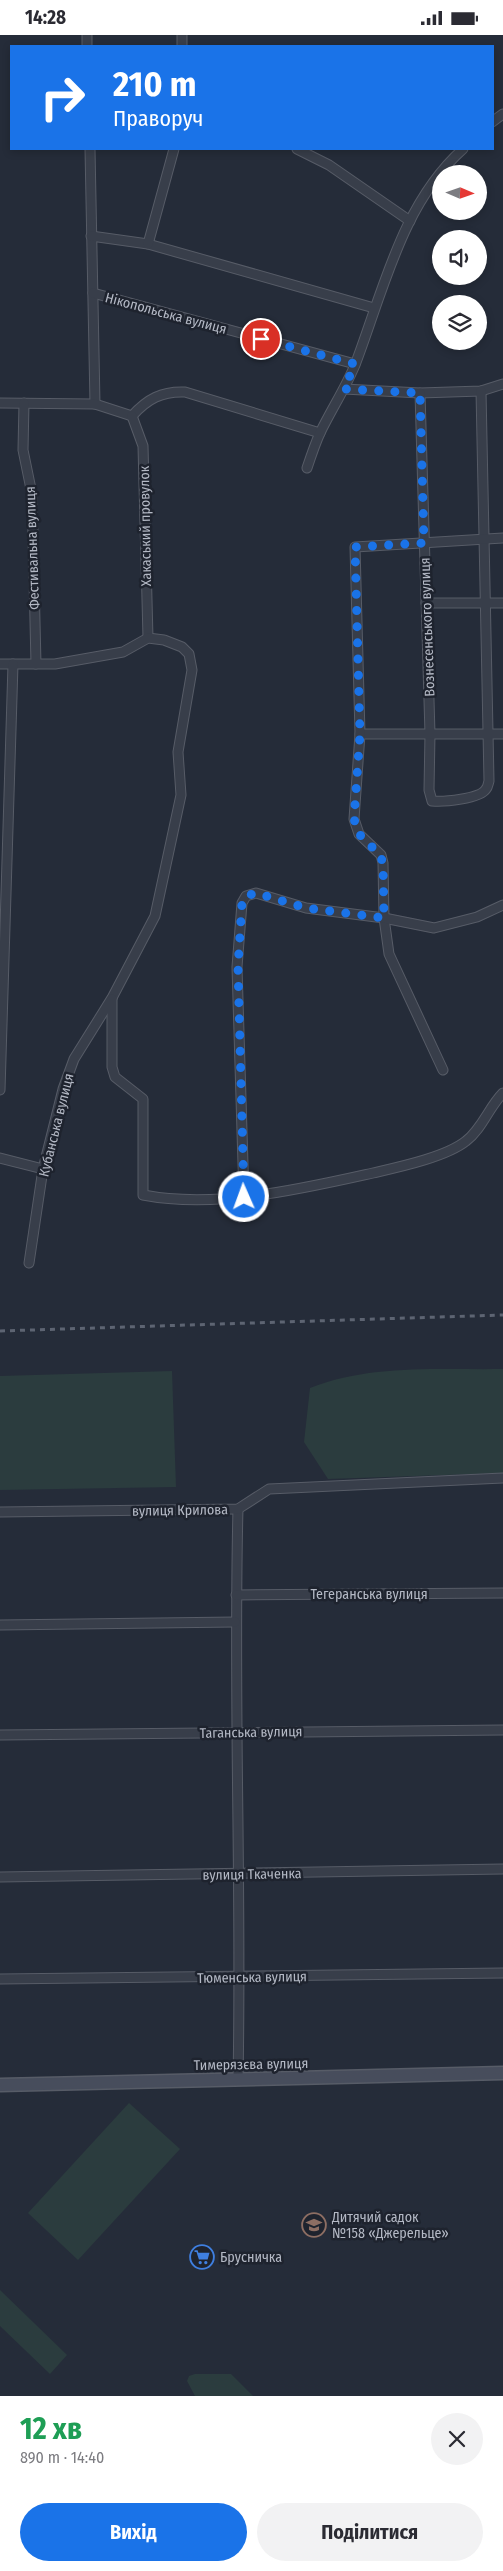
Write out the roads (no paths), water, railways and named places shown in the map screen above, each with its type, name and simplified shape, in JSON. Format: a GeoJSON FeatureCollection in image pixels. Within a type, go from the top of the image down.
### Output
{"type":"FeatureCollection","features":[{"type":"Feature","properties":{"kind":"street"},"geometry":{"type":"LineString","coordinates":[[90,150],[95,404]]}},
{"type":"Feature","properties":{"kind":"street"},"geometry":{"type":"LineString","coordinates":[[148,244],[174,150]]}},
{"type":"Feature","properties":{"kind":"street"},"geometry":{"type":"LineString","coordinates":[[299,150],[329,165],[410,221]]}},
{"type":"Feature","properties":{"kind":"street"},"geometry":{"type":"LineString","coordinates":[[306,468],[320,433],[355,364],[374,308],[410,221],[433,184],[462,150]]}},
{"type":"Feature","properties":{"kind":"street"},"geometry":{"type":"LineString","coordinates":[[92,236],[148,244],[374,308]]}},
{"type":"Feature","properties":{"kind":"street","name":"Нікопольська вулиця"},"geometry":{"type":"LineString","coordinates":[[92,293],[355,364]]}},
{"type":"Feature","properties":{"kind":"street"},"geometry":{"type":"LineString","coordinates":[[344,389],[420,393],[481,391],[503,384]]}},
{"type":"Feature","properties":{"kind":"street"},"geometry":{"type":"LineString","coordinates":[[481,391],[484,603],[489,734]]}},
{"type":"Feature","properties":{"kind":"street"},"geometry":{"type":"LineString","coordinates":[[0,403],[95,404],[132,416],[145,402],[158,395],[186,392],[320,433]]}},
{"type":"Feature","properties":{"kind":"street","name":"Вознесенського вулиця"},"geometry":{"type":"LineString","coordinates":[[420,393],[430,734],[429,790],[432,801],[441,802],[479,795],[486,789],[489,781],[489,734]]}},
{"type":"Feature","properties":{"kind":"street","name":"Фестивальна вулиця"},"geometry":{"type":"LineString","coordinates":[[24,403],[22,450],[32,495],[36,664]]}},
{"type":"Feature","properties":{"kind":"street","name":"Хакаський провулок"},"geometry":{"type":"LineString","coordinates":[[132,416],[143,446],[148,638]]}},
{"type":"Feature","properties":{"kind":"street"},"geometry":{"type":"LineString","coordinates":[[443,1070],[390,954],[384,918],[383,863],[380,855],[359,834],[354,819],[360,734],[355,547],[503,538]]}},
{"type":"Feature","properties":{"kind":"street"},"geometry":{"type":"LineString","coordinates":[[426,603],[503,603]]}},
{"type":"Feature","properties":{"kind":"street"},"geometry":{"type":"LineString","coordinates":[[0,664],[55,664],[123,652],[148,638]]}},
{"type":"Feature","properties":{"kind":"street","name":"Кубанська вулиця"},"geometry":{"type":"LineString","coordinates":[[29,1263],[44,1169],[63,1089],[74,1059],[112,998],[156,915],[182,795],[178,751],[192,669],[189,654],[182,647],[164,640],[148,638]]}},
{"type":"Feature","properties":{"kind":"street"},"geometry":{"type":"LineString","coordinates":[[0,1090],[14,664]]}},
{"type":"Feature","properties":{"kind":"street"},"geometry":{"type":"LineString","coordinates":[[360,734],[503,734]]}},
{"type":"Feature","properties":{"kind":"street"},"geometry":{"type":"LineString","coordinates":[[244,1197],[238,967],[242,903],[246,896],[256,893],[306,908],[384,918],[434,928],[477,917],[503,905]]}},
{"type":"Feature","properties":{"kind":"street","name":"Кубанська вулиця"},"geometry":{"type":"LineString","coordinates":[[112,998],[112,1067],[115,1077],[143,1099],[143,1195],[165,1200],[244,1197],[291,1191],[418,1163],[466,1142],[503,1093]]}},
{"type":"Feature","properties":{"kind":"street"},"geometry":{"type":"LineString","coordinates":[[0,1158],[44,1169]]}},
{"type":"Feature","properties":{"kind":"street","name":"вулиця Крилова"},"geometry":{"type":"LineString","coordinates":[[0,1512],[238,1509],[269,1489],[503,1478]]}},
{"type":"Feature","properties":{"kind":"street"},"geometry":{"type":"LineString","coordinates":[[238,1509],[235,1622],[240,1977],[238,2079]]}},
{"type":"Feature","properties":{"kind":"street","name":"Тегеранська вулиця"},"geometry":{"type":"LineString","coordinates":[[236,1595],[503,1593]]}},
{"type":"Feature","properties":{"kind":"street"},"geometry":{"type":"LineString","coordinates":[[0,1625],[235,1622]]}},
{"type":"Feature","properties":{"kind":"street","name":"Таганська вулиця"},"geometry":{"type":"LineString","coordinates":[[0,1735],[503,1730]]}},
{"type":"Feature","properties":{"kind":"street","name":"вулиця Ткаченка"},"geometry":{"type":"LineString","coordinates":[[0,1877],[503,1869]]}},
{"type":"Feature","properties":{"kind":"street","name":"Тюменська вулиця"},"geometry":{"type":"LineString","coordinates":[[0,1979],[503,1973]]}},
{"type":"Feature","properties":{"kind":"street","name":"Тимерязєва вулиця"},"geometry":{"type":"LineString","coordinates":[[0,2085],[503,2073]]}},
{"type":"Feature","properties":{"kind":"railway"},"geometry":{"type":"LineString","coordinates":[[0,1331],[503,1315]]}},
{"type":"Feature","properties":{"kind":"place","name":"Дитячий садок №158 «Джерельце»"},"geometry":{"type":"Point","coordinates":[314,2225]}},
{"type":"Feature","properties":{"kind":"place","name":"Брусничка"},"geometry":{"type":"Point","coordinates":[202,2257]}}]}
